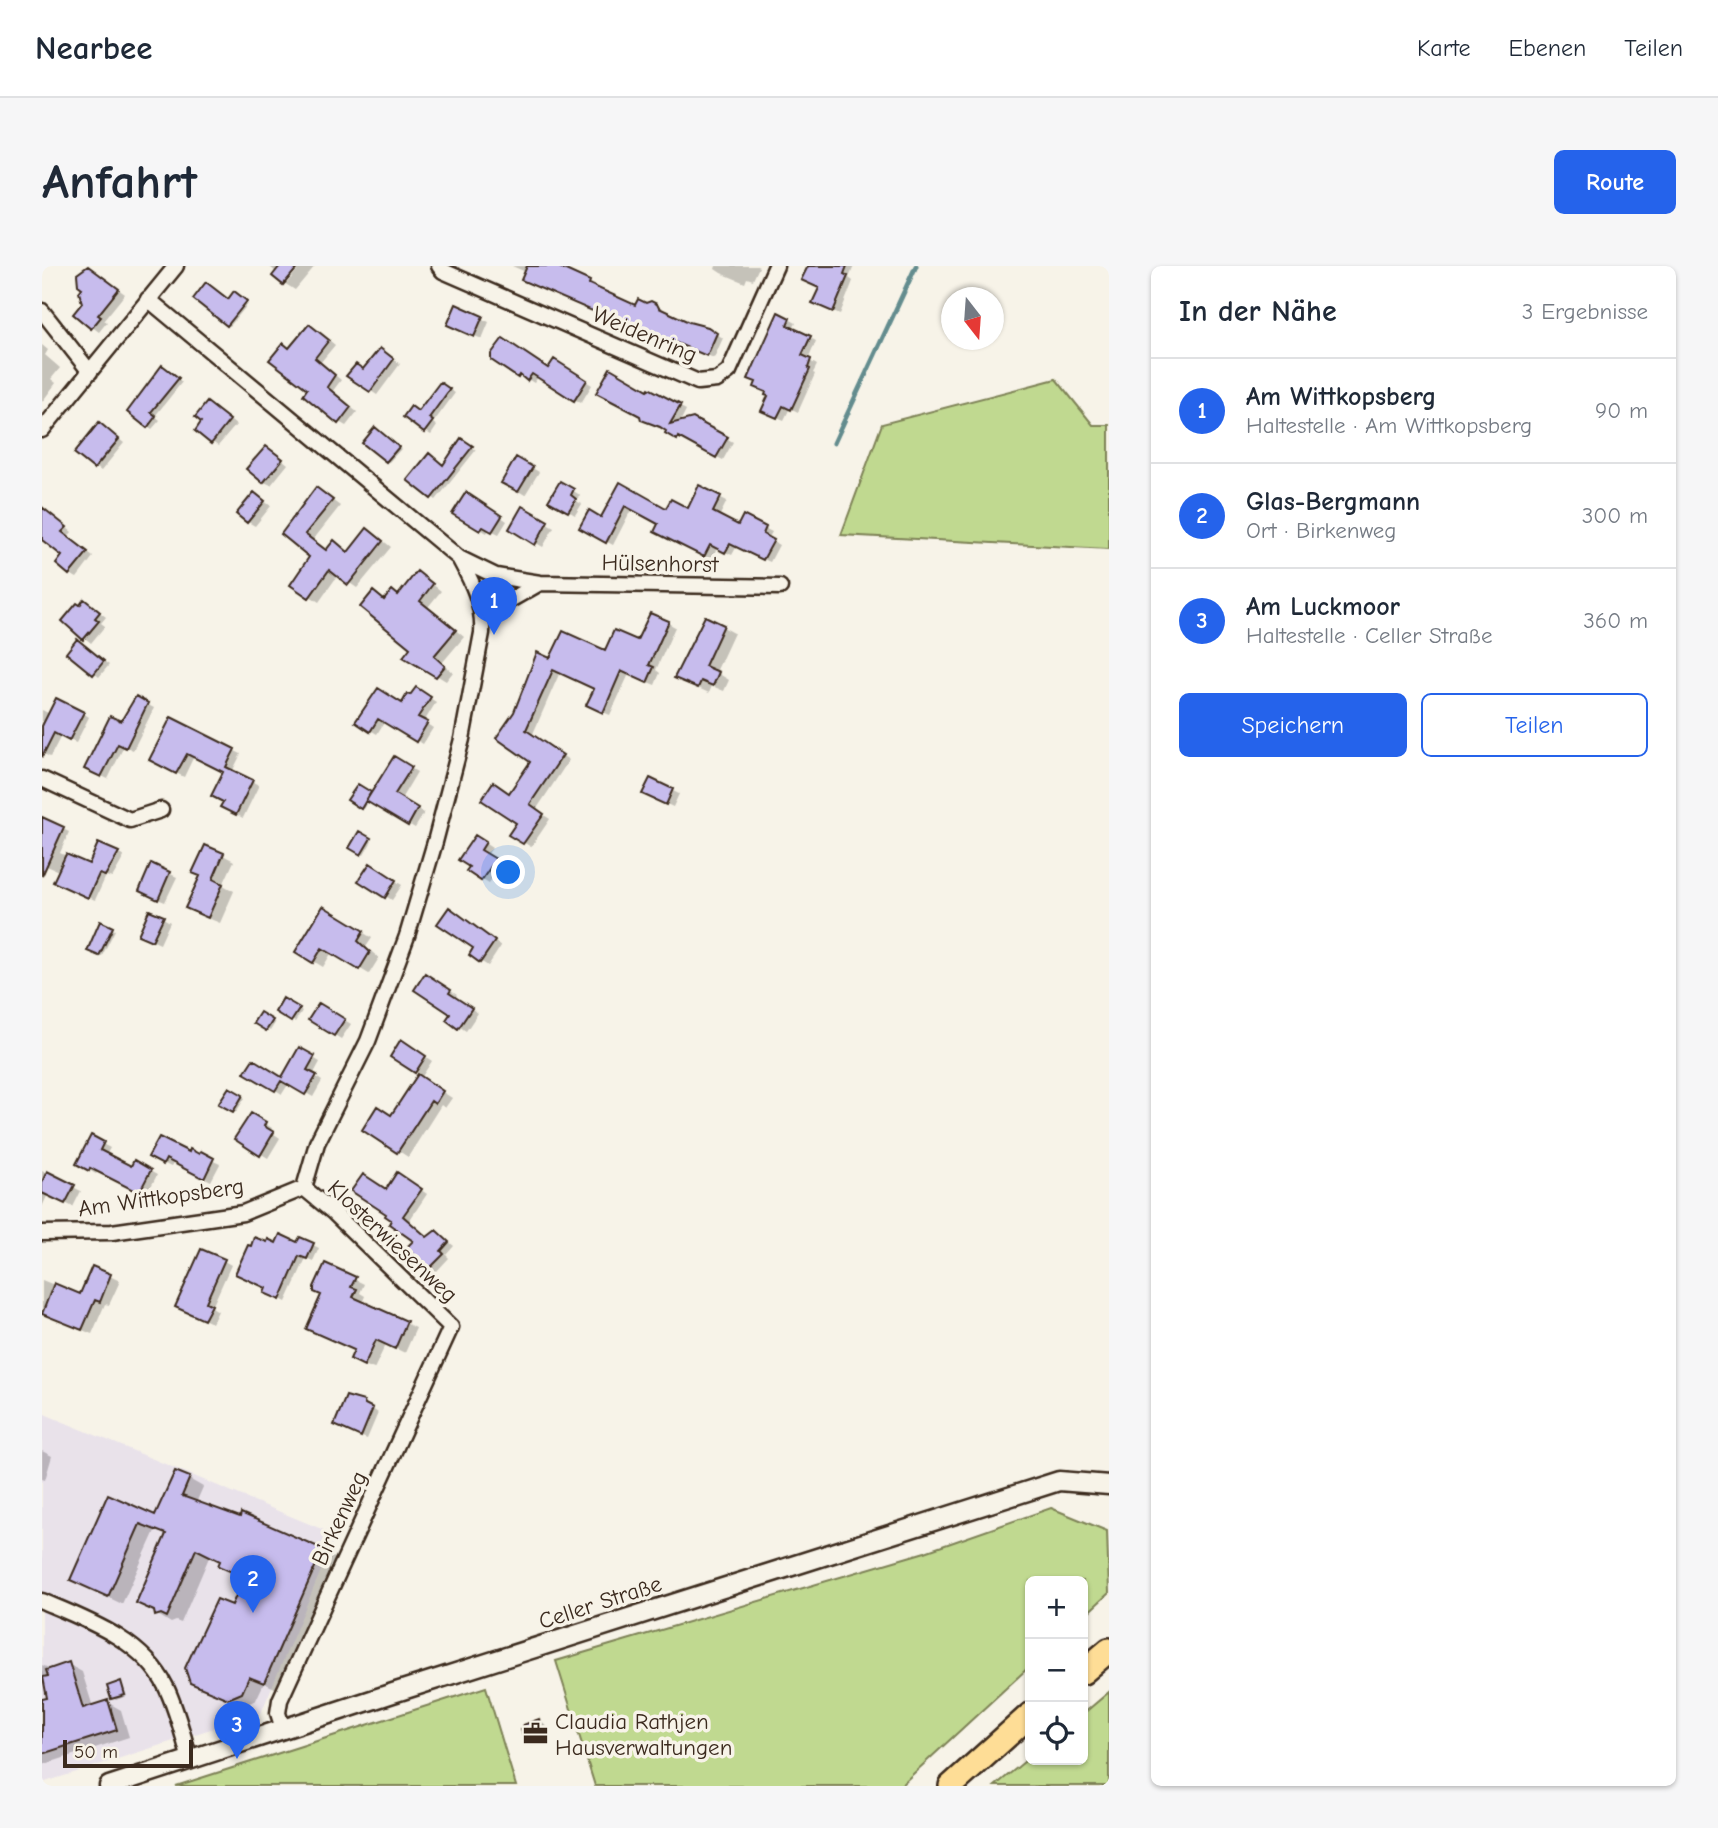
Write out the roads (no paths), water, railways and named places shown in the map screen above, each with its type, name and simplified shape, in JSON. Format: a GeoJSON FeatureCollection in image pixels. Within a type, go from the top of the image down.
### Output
{"type":"FeatureCollection","features":[{"type":"Feature","properties":{"kind":"main road"},"geometry":{"type":"LineString","coordinates":[[1088,1668],[1109,1650]]}},
{"type":"Feature","properties":{"kind":"main road"},"geometry":{"type":"LineString","coordinates":[[951,1786],[1025,1719]]}},
{"type":"Feature","properties":{"kind":"street"},"geometry":{"type":"LineString","coordinates":[[42,430],[176,266]]}},
{"type":"Feature","properties":{"kind":"street","name":"Weidenring"},"geometry":{"type":"LineString","coordinates":[[439,266],[443,271],[698,382],[717,380],[729,371],[776,266]]}},
{"type":"Feature","properties":{"kind":"street"},"geometry":{"type":"LineString","coordinates":[[148,299],[459,558],[477,591],[483,620],[461,739],[435,842],[407,936],[368,1041],[317,1143],[304,1188]]}},
{"type":"Feature","properties":{"kind":"street"},"geometry":{"type":"LineString","coordinates":[[42,311],[89,372]]}},
{"type":"Feature","properties":{"kind":"street","name":"Hülsenhorst"},"geometry":{"type":"LineString","coordinates":[[459,558],[496,576],[540,583],[780,587]]}},
{"type":"Feature","properties":{"kind":"street"},"geometry":{"type":"LineString","coordinates":[[483,620],[505,603],[540,583]]}},
{"type":"Feature","properties":{"kind":"street"},"geometry":{"type":"LineString","coordinates":[[42,779],[130,820],[161,810]]}},
{"type":"Feature","properties":{"kind":"street","name":"Am Wittkopsberg"},"geometry":{"type":"LineString","coordinates":[[42,1233],[112,1232],[243,1213],[304,1188]]}},
{"type":"Feature","properties":{"kind":"street","name":"Klosterwiesenweg"},"geometry":{"type":"LineString","coordinates":[[304,1188],[333,1212],[451,1327]]}},
{"type":"Feature","properties":{"kind":"street","name":"Birkenweg"},"geometry":{"type":"LineString","coordinates":[[280,1714],[451,1327]]}},
{"type":"Feature","properties":{"kind":"street","name":"Celler Straße"},"geometry":{"type":"LineString","coordinates":[[109,1786],[190,1760],[280,1714],[1059,1481],[1109,1485]]}},
{"type":"Feature","properties":{"kind":"street"},"geometry":{"type":"LineString","coordinates":[[42,1601],[122,1640],[146,1659],[165,1685],[178,1717],[190,1760]]}},
{"type":"Feature","properties":{"kind":"waterway"},"geometry":{"type":"LineString","coordinates":[[834,443],[916,266]]}},
{"type":"Feature","properties":{"kind":"place","name":"Am Wittkopsberg"},"geometry":{"type":"Point","coordinates":[494,635]}},
{"type":"Feature","properties":{"kind":"place","name":"Glas-Bergmann"},"geometry":{"type":"Point","coordinates":[253,1613]}},
{"type":"Feature","properties":{"kind":"place","name":"Claudia Rathjen Hausverwaltungen"},"geometry":{"type":"Point","coordinates":[535,1734]}},
{"type":"Feature","properties":{"kind":"place","name":"Am Luckmoor"},"geometry":{"type":"Point","coordinates":[237,1759]}}]}
